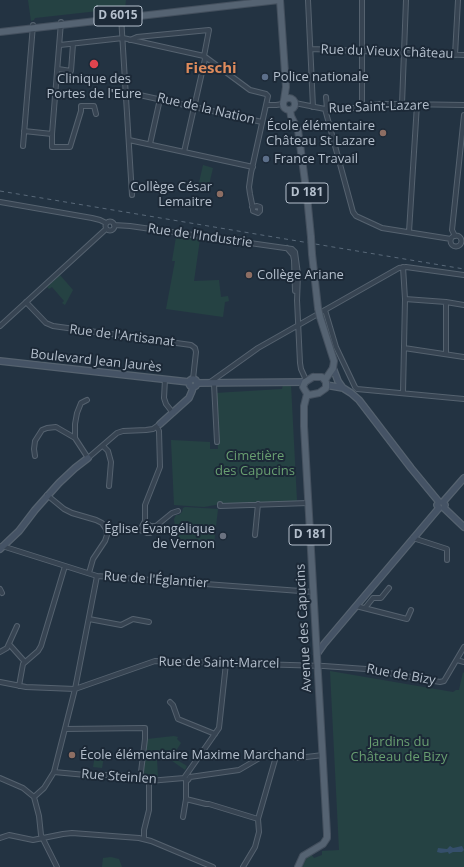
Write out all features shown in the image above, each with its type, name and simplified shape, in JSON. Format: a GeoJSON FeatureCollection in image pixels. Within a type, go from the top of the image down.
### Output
{"type":"FeatureCollection","features":[{"type":"Feature","properties":{"kind":"main road","name":"D 6015"},"geometry":{"type":"LineString","coordinates":[[0,28],[121,17],[228,4],[236,6],[279,0]]}},
{"type":"Feature","properties":{"kind":"main road"},"geometry":{"type":"LineString","coordinates":[[279,0],[286,91],[283,102],[286,109],[292,116]]}},
{"type":"Feature","properties":{"kind":"main road","name":"D 6015"},"geometry":{"type":"LineString","coordinates":[[0,32],[33,26]]}},
{"type":"Feature","properties":{"kind":"main road"},"geometry":{"type":"LineString","coordinates":[[286,91],[295,103],[292,116]]}},
{"type":"Feature","properties":{"kind":"main road"},"geometry":{"type":"LineString","coordinates":[[283,102],[287,98],[290,98]]}},
{"type":"Feature","properties":{"kind":"main road","name":"D 181"},"geometry":{"type":"LineString","coordinates":[[292,116],[298,130],[307,196],[318,308],[334,361],[333,368]]}},
{"type":"Feature","properties":{"kind":"main road"},"geometry":{"type":"LineString","coordinates":[[332,355],[329,370],[326,373],[305,383],[308,394],[322,392],[333,368]]}},
{"type":"Feature","properties":{"kind":"main road","name":"Boulevard Jean Jaurès"},"geometry":{"type":"LineString","coordinates":[[0,361],[193,383],[208,384],[215,381],[305,383]]}},
{"type":"Feature","properties":{"kind":"main road"},"geometry":{"type":"LineString","coordinates":[[333,368],[338,381],[343,388]]}},
{"type":"Feature","properties":{"kind":"main road"},"geometry":{"type":"LineString","coordinates":[[316,377],[326,383],[343,388],[352,393],[359,400],[441,505],[464,527]]}},
{"type":"Feature","properties":{"kind":"main road"},"geometry":{"type":"LineString","coordinates":[[159,425],[189,398],[193,383]]}},
{"type":"Feature","properties":{"kind":"main road","name":"Avenue des Capucins"},"geometry":{"type":"LineString","coordinates":[[298,867],[303,856],[323,844],[327,838],[308,503],[304,406],[305,399],[308,394]]}},
{"type":"Feature","properties":{"kind":"main road"},"geometry":{"type":"LineString","coordinates":[[1,546],[19,531],[47,495],[74,468],[88,458]]}},
{"type":"Feature","properties":{"kind":"main road"},"geometry":{"type":"LineString","coordinates":[[317,654],[464,478]]}},
{"type":"Feature","properties":{"kind":"main road"},"geometry":{"type":"LineString","coordinates":[[316,644],[324,644]]}},
{"type":"Feature","properties":{"kind":"street"},"geometry":{"type":"LineString","coordinates":[[308,0],[313,107]]}},
{"type":"Feature","properties":{"kind":"street"},"geometry":{"type":"LineString","coordinates":[[362,0],[362,107]]}},
{"type":"Feature","properties":{"kind":"street"},"geometry":{"type":"LineString","coordinates":[[402,104],[406,0]]}},
{"type":"Feature","properties":{"kind":"street"},"geometry":{"type":"LineString","coordinates":[[455,54],[458,0]]}},
{"type":"Feature","properties":{"kind":"street"},"geometry":{"type":"LineString","coordinates":[[121,17],[132,195]]}},
{"type":"Feature","properties":{"kind":"street"},"geometry":{"type":"LineString","coordinates":[[61,23],[52,147],[70,147],[81,111],[81,106],[94,106],[96,114]]}},
{"type":"Feature","properties":{"kind":"street"},"geometry":{"type":"LineString","coordinates":[[23,146],[33,26]]}},
{"type":"Feature","properties":{"kind":"street"},"geometry":{"type":"LineString","coordinates":[[130,40],[137,36],[209,30],[204,56],[205,59],[184,152]]}},
{"type":"Feature","properties":{"kind":"street"},"geometry":{"type":"LineString","coordinates":[[60,45],[123,38],[204,56],[250,90],[264,93],[268,96],[250,187],[252,207]]}},
{"type":"Feature","properties":{"kind":"street"},"geometry":{"type":"LineString","coordinates":[[58,69],[71,70],[73,44]]}},
{"type":"Feature","properties":{"kind":"street","name":"Rue du Vieux Château"},"geometry":{"type":"LineString","coordinates":[[311,49],[464,55]]}},
{"type":"Feature","properties":{"kind":"street","name":"Rue de la Nation"},"geometry":{"type":"LineString","coordinates":[[126,92],[262,122]]}},
{"type":"Feature","properties":{"kind":"street"},"geometry":{"type":"LineString","coordinates":[[326,97],[326,109],[353,212],[356,216],[382,228],[453,238],[457,236],[463,239],[461,244],[457,247],[452,244],[453,238],[452,230],[464,115]]}},
{"type":"Feature","properties":{"kind":"street"},"geometry":{"type":"LineString","coordinates":[[150,144],[160,99]]}},
{"type":"Feature","properties":{"kind":"street"},"geometry":{"type":"LineString","coordinates":[[266,105],[276,105],[283,102]]}},
{"type":"Feature","properties":{"kind":"street","name":"Rue Saint-Lazare"},"geometry":{"type":"LineString","coordinates":[[295,103],[326,109],[347,109],[380,104],[464,105]]}},
{"type":"Feature","properties":{"kind":"street"},"geometry":{"type":"LineString","coordinates":[[409,232],[417,104]]}},
{"type":"Feature","properties":{"kind":"street"},"geometry":{"type":"LineString","coordinates":[[24,131],[52,134]]}},
{"type":"Feature","properties":{"kind":"street"},"geometry":{"type":"LineString","coordinates":[[129,140],[253,167]]}},
{"type":"Feature","properties":{"kind":"street"},"geometry":{"type":"LineString","coordinates":[[0,202],[92,218],[106,223],[106,229],[0,326]]}},
{"type":"Feature","properties":{"kind":"street","name":"Rue de l'Industrie"},"geometry":{"type":"LineString","coordinates":[[106,223],[111,222],[114,225],[130,226],[291,250],[298,274],[298,325]]}},
{"type":"Feature","properties":{"kind":"street"},"geometry":{"type":"LineString","coordinates":[[106,229],[112,230],[114,225]]}},
{"type":"Feature","properties":{"kind":"street"},"geometry":{"type":"LineString","coordinates":[[217,442],[215,381],[258,348],[401,268],[464,275]]}},
{"type":"Feature","properties":{"kind":"street"},"geometry":{"type":"LineString","coordinates":[[401,268],[405,299],[403,393]]}},
{"type":"Feature","properties":{"kind":"street"},"geometry":{"type":"LineString","coordinates":[[405,299],[464,305]]}},
{"type":"Feature","properties":{"kind":"street","name":"Rue de l'Artisanat"},"geometry":{"type":"LineString","coordinates":[[26,302],[46,323],[53,326],[191,345],[195,348],[196,352],[193,383]]}},
{"type":"Feature","properties":{"kind":"street"},"geometry":{"type":"LineString","coordinates":[[446,302],[446,354]]}},
{"type":"Feature","properties":{"kind":"street"},"geometry":{"type":"LineString","coordinates":[[325,310],[336,347],[355,387],[358,389],[464,399]]}},
{"type":"Feature","properties":{"kind":"street"},"geometry":{"type":"LineString","coordinates":[[298,325],[300,363],[305,383]]}},
{"type":"Feature","properties":{"kind":"street"},"geometry":{"type":"LineString","coordinates":[[404,348],[464,357]]}},
{"type":"Feature","properties":{"kind":"street"},"geometry":{"type":"LineString","coordinates":[[300,363],[306,372],[316,377]]}},
{"type":"Feature","properties":{"kind":"street"},"geometry":{"type":"LineString","coordinates":[[165,379],[164,398],[166,404],[173,413]]}},
{"type":"Feature","properties":{"kind":"street"},"geometry":{"type":"LineString","coordinates":[[75,438],[77,412],[81,403],[88,400]]}},
{"type":"Feature","properties":{"kind":"street"},"geometry":{"type":"LineString","coordinates":[[35,456],[35,441],[42,430],[46,428],[56,427],[75,438],[88,458],[117,433],[123,431],[146,430],[159,425],[160,467],[145,505],[145,521],[140,530],[147,533],[150,532]]}},
{"type":"Feature","properties":{"kind":"street"},"geometry":{"type":"LineString","coordinates":[[103,446],[108,451],[111,462],[109,486]]}},
{"type":"Feature","properties":{"kind":"street"},"geometry":{"type":"LineString","coordinates":[[47,495],[64,509],[96,520],[102,523],[106,529],[107,535],[105,541],[93,559],[89,573]]}},
{"type":"Feature","properties":{"kind":"street"},"geometry":{"type":"LineString","coordinates":[[220,504],[220,506],[308,503]]}},
{"type":"Feature","properties":{"kind":"street"},"geometry":{"type":"LineString","coordinates":[[255,535],[258,504]]}},
{"type":"Feature","properties":{"kind":"street"},"geometry":{"type":"LineString","coordinates":[[145,521],[150,526],[156,526],[172,513],[178,511]]}},
{"type":"Feature","properties":{"kind":"street"},"geometry":{"type":"LineString","coordinates":[[413,538],[447,549],[447,560]]}},
{"type":"Feature","properties":{"kind":"street","name":"Rue de l'Églantier"},"geometry":{"type":"LineString","coordinates":[[1,546],[97,576],[314,592]]}},
{"type":"Feature","properties":{"kind":"street"},"geometry":{"type":"LineString","coordinates":[[19,686],[23,664],[38,651],[41,646],[65,566]]}},
{"type":"Feature","properties":{"kind":"street"},"geometry":{"type":"LineString","coordinates":[[34,797],[44,788],[54,772],[75,689],[97,576]]}},
{"type":"Feature","properties":{"kind":"street"},"geometry":{"type":"LineString","coordinates":[[364,608],[373,598],[381,598],[389,588]]}},
{"type":"Feature","properties":{"kind":"street"},"geometry":{"type":"LineString","coordinates":[[356,606],[407,619],[411,610]]}},
{"type":"Feature","properties":{"kind":"street"},"geometry":{"type":"LineString","coordinates":[[89,620],[121,625],[133,619],[148,622]]}},
{"type":"Feature","properties":{"kind":"street"},"geometry":{"type":"LineString","coordinates":[[0,652],[5,650],[9,644],[17,626]]}},
{"type":"Feature","properties":{"kind":"street"},"geometry":{"type":"LineString","coordinates":[[9,644],[25,662]]}},
{"type":"Feature","properties":{"kind":"street","name":"Rue de Bizy"},"geometry":{"type":"LineString","coordinates":[[317,665],[366,669],[440,682],[444,681],[464,647]]}},
{"type":"Feature","properties":{"kind":"street"},"geometry":{"type":"LineString","coordinates":[[457,660],[464,662]]}},
{"type":"Feature","properties":{"kind":"street","name":"Rue de Saint-Marcel"},"geometry":{"type":"LineString","coordinates":[[75,689],[155,661],[317,665]]}},
{"type":"Feature","properties":{"kind":"street"},"geometry":{"type":"LineString","coordinates":[[183,817],[186,799],[186,777],[219,728],[226,663]]}},
{"type":"Feature","properties":{"kind":"street"},"geometry":{"type":"LineString","coordinates":[[0,682],[19,686],[75,689]]}},
{"type":"Feature","properties":{"kind":"street"},"geometry":{"type":"LineString","coordinates":[[170,702],[173,705],[178,719],[215,734]]}},
{"type":"Feature","properties":{"kind":"street"},"geometry":{"type":"LineString","coordinates":[[65,729],[145,728],[140,780]]}},
{"type":"Feature","properties":{"kind":"street","name":"Rue Steinlen"},"geometry":{"type":"LineString","coordinates":[[54,772],[86,775],[118,775],[149,782],[239,770],[268,753],[298,758],[323,755]]}},
{"type":"Feature","properties":{"kind":"street"},"geometry":{"type":"LineString","coordinates":[[243,867],[256,847],[259,832],[258,819],[277,754]]}},
{"type":"Feature","properties":{"kind":"street"},"geometry":{"type":"LineString","coordinates":[[0,778],[23,788],[34,797],[43,838],[57,867]]}},
{"type":"Feature","properties":{"kind":"street"},"geometry":{"type":"LineString","coordinates":[[144,839],[144,830],[149,810],[149,782]]}},
{"type":"Feature","properties":{"kind":"street"},"geometry":{"type":"LineString","coordinates":[[186,799],[209,804],[258,819]]}},
{"type":"Feature","properties":{"kind":"street"},"geometry":{"type":"LineString","coordinates":[[0,838],[9,835],[33,840],[72,833],[144,839],[213,867]]}},
{"type":"Feature","properties":{"kind":"green space"},"geometry":{"type":"Polygon","coordinates":[[[28,0],[126,0],[125,8],[35,18],[31,21],[28,0]]]}},
{"type":"Feature","properties":{"kind":"green space"},"geometry":{"type":"Polygon","coordinates":[[[203,165],[213,168],[208,189],[198,187],[203,165]]]}},
{"type":"Feature","properties":{"kind":"green space"},"geometry":{"type":"Polygon","coordinates":[[[176,237],[200,239],[194,281],[219,280],[221,297],[228,296],[229,301],[225,302],[223,317],[166,309],[175,261],[172,261],[176,237]]]}},
{"type":"Feature","properties":{"kind":"green space"},"geometry":{"type":"Polygon","coordinates":[[[60,275],[73,290],[65,305],[62,303],[64,301],[52,287],[49,289],[47,287],[60,275]]]}},
{"type":"Feature","properties":{"kind":"green space","name":"Cimetière des Capucins"},"geometry":{"type":"Polygon","coordinates":[[[283,385],[291,385],[297,501],[221,504],[204,507],[174,505],[171,440],[210,442],[210,449],[218,449],[215,393],[282,389],[283,385]]]}},
{"type":"Feature","properties":{"kind":"green space"},"geometry":{"type":"Polygon","coordinates":[[[185,507],[218,509],[214,544],[177,544],[174,519],[176,515],[179,515],[185,507]]]}},
{"type":"Feature","properties":{"kind":"green space","name":"Jardins du Château de Bizy"},"geometry":{"type":"Polygon","coordinates":[[[330,671],[453,692],[459,690],[463,672],[464,673],[464,867],[302,867],[305,860],[311,854],[314,858],[322,855],[322,851],[339,850],[330,671]]]}},
{"type":"Feature","properties":{"kind":"green space"},"geometry":{"type":"Polygon","coordinates":[[[174,736],[178,737],[177,739],[181,743],[172,757],[187,766],[185,770],[168,758],[157,760],[158,777],[144,778],[142,775],[147,739],[174,736]]]}},
{"type":"Feature","properties":{"kind":"green space"},"geometry":{"type":"Polygon","coordinates":[[[96,750],[105,751],[102,768],[93,767],[96,750]]]}},
{"type":"Feature","properties":{"kind":"green space"},"geometry":{"type":"Polygon","coordinates":[[[111,857],[119,859],[122,867],[102,867],[103,858],[111,857]]]}},
{"type":"Feature","properties":{"kind":"water"},"geometry":{"type":"Polygon","coordinates":[[[450,846],[453,848],[462,846],[464,850],[462,852],[453,852],[449,854],[448,852],[437,852],[438,848],[447,849],[450,846]]]}},
{"type":"Feature","properties":{"kind":"railway"},"geometry":{"type":"LineString","coordinates":[[0,191],[464,269]]}},
{"type":"Feature","properties":{"kind":"place","name":"Clinique des Portes de l'Eure"},"geometry":{"type":"Point","coordinates":[94,64]}},
{"type":"Feature","properties":{"kind":"place","name":"Police nationale"},"geometry":{"type":"Point","coordinates":[265,77]}},
{"type":"Feature","properties":{"kind":"place","name":"École élémentaire Château St Lazare"},"geometry":{"type":"Point","coordinates":[383,133]}},
{"type":"Feature","properties":{"kind":"place","name":"France Travail"},"geometry":{"type":"Point","coordinates":[266,159]}},
{"type":"Feature","properties":{"kind":"place","name":"Collège César Lemaitre"},"geometry":{"type":"Point","coordinates":[220,194]}},
{"type":"Feature","properties":{"kind":"place","name":"Collège Ariane"},"geometry":{"type":"Point","coordinates":[249,275]}},
{"type":"Feature","properties":{"kind":"place","name":"Église Évangélique de Vernon"},"geometry":{"type":"Point","coordinates":[223,536]}},
{"type":"Feature","properties":{"kind":"place","name":"École élémentaire Maxime Marchand"},"geometry":{"type":"Point","coordinates":[72,755]}},
{"type":"Feature","properties":{"kind":"district","name":"Fieschi"},"geometry":{"type":"Point","coordinates":[211,69]}}]}
